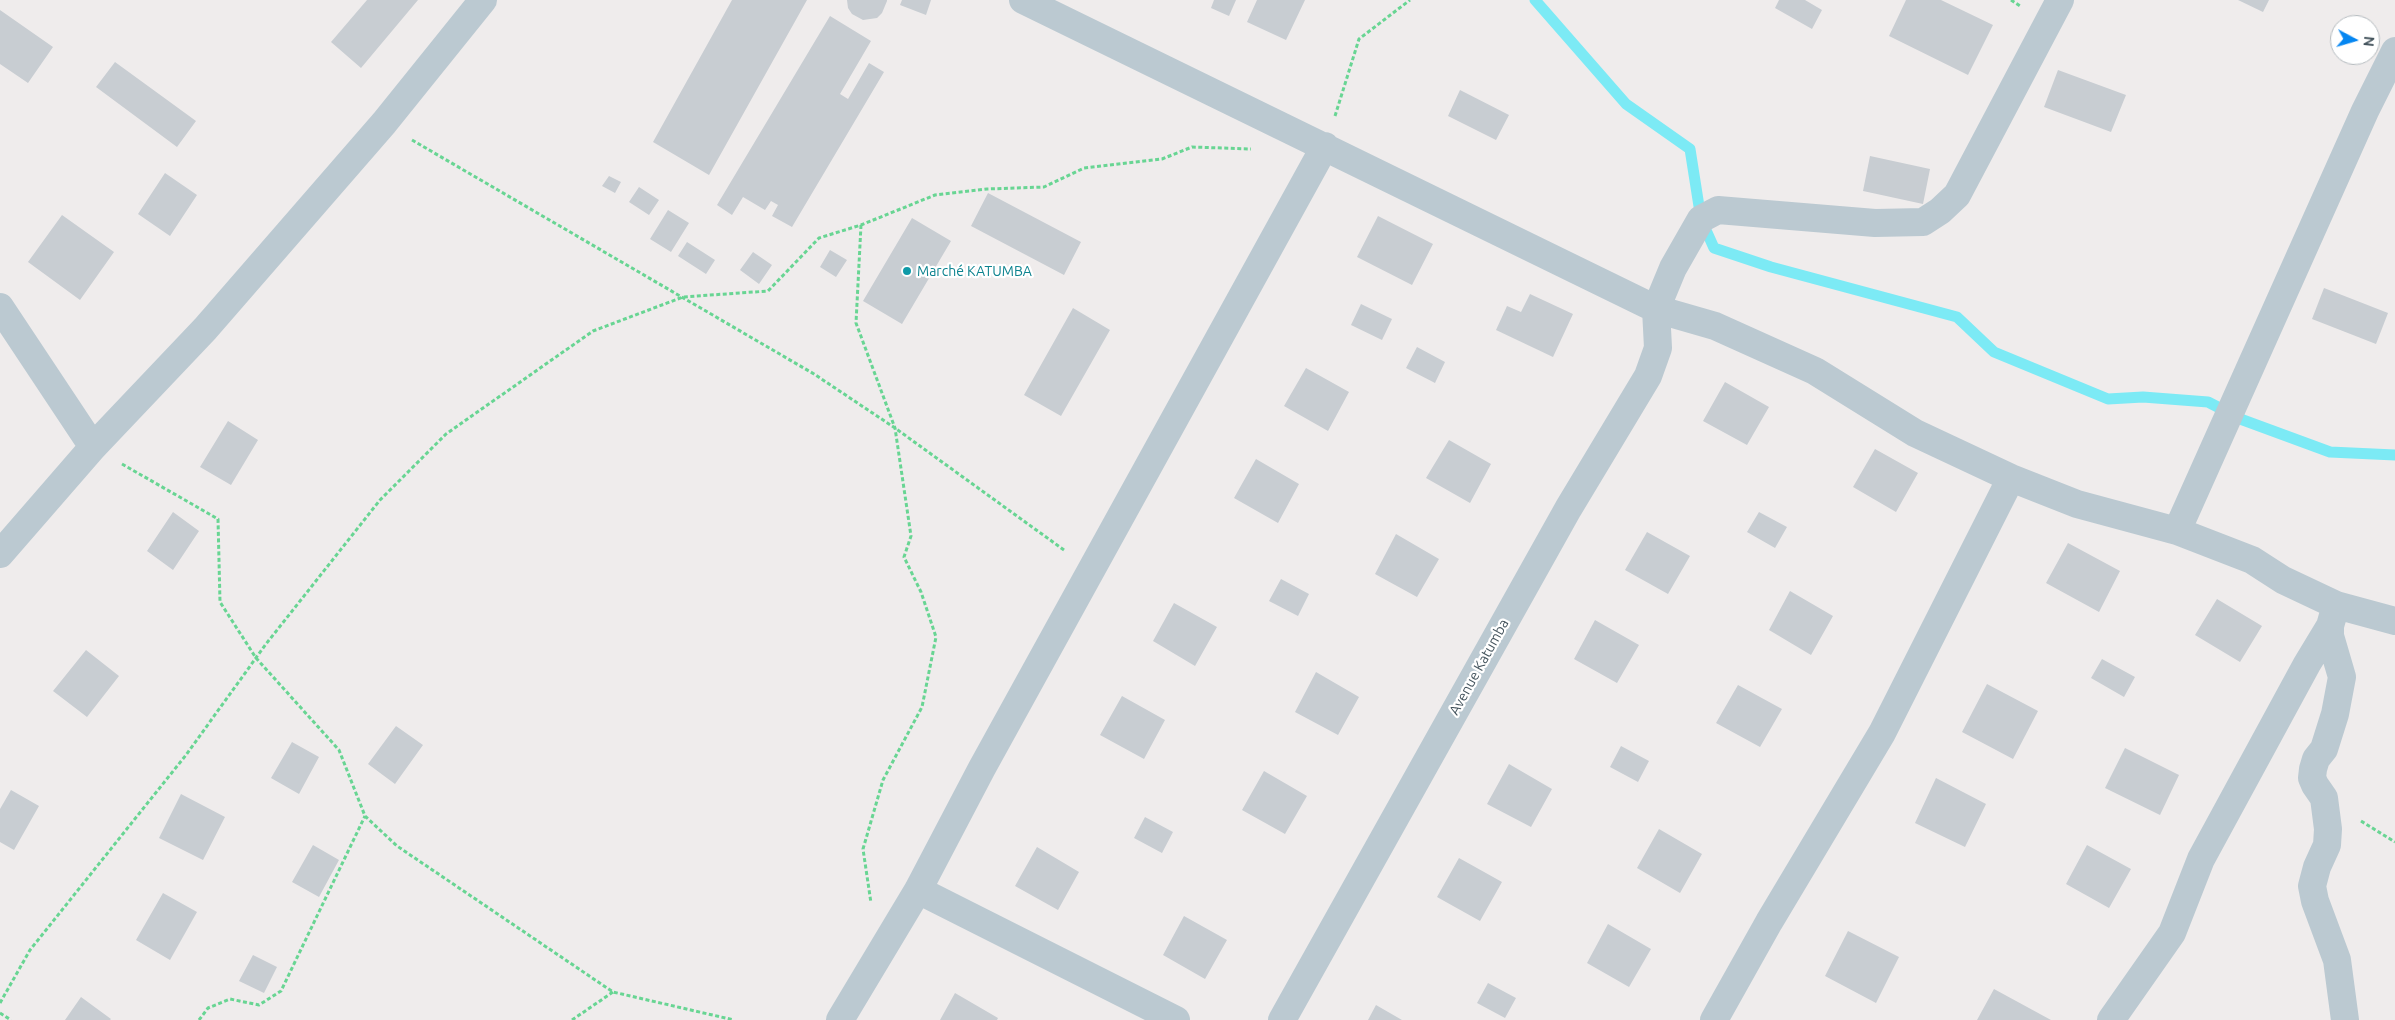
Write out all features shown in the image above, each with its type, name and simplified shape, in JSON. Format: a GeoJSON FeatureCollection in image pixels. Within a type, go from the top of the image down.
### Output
{"type":"FeatureCollection","features":[{"type":"Feature","properties":{"kind":"street"},"geometry":{"type":"LineString","coordinates":[[0,554],[93,447],[204,329],[384,123],[483,0]]}},
{"type":"Feature","properties":{"kind":"street"},"geometry":{"type":"LineString","coordinates":[[1023,0],[1656,309],[1715,326],[1815,371],[1915,433],[2011,478],[2077,504],[2177,532],[2252,560],[2333,616],[2395,621]]}},
{"type":"Feature","properties":{"kind":"street"},"geometry":{"type":"LineString","coordinates":[[1656,309],[1673,268],[1700,219],[1718,210],[1875,223],[1924,222],[1940,211],[1957,195],[2060,0]]}},
{"type":"Feature","properties":{"kind":"street"},"geometry":{"type":"LineString","coordinates":[[2177,532],[2209,455],[2365,111],[2395,52]]}},
{"type":"Feature","properties":{"kind":"street"},"geometry":{"type":"LineString","coordinates":[[840,1020],[918,890],[982,768],[1325,146]]}},
{"type":"Feature","properties":{"kind":"street"},"geometry":{"type":"LineString","coordinates":[[0,307],[93,447]]}},
{"type":"Feature","properties":{"kind":"street","name":"Avenue Katumba"},"geometry":{"type":"LineString","coordinates":[[1282,1020],[1568,509],[1648,376],[1658,348],[1656,309]]}},
{"type":"Feature","properties":{"kind":"street"},"geometry":{"type":"LineString","coordinates":[[1714,1020],[1769,922],[1882,733],[2011,478]]}},
{"type":"Feature","properties":{"kind":"street"},"geometry":{"type":"LineString","coordinates":[[2111,1020],[2172,933],[2202,859],[2333,616]]}},
{"type":"Feature","properties":{"kind":"street"},"geometry":{"type":"LineString","coordinates":[[2333,616],[2330,636],[2342,677],[2335,714],[2324,749],[2316,759],[2313,769],[2312,778],[2324,798],[2328,829],[2327,845],[2317,867],[2312,886],[2315,902],[2337,960],[2345,1020]]}},
{"type":"Feature","properties":{"kind":"street"},"geometry":{"type":"LineString","coordinates":[[918,890],[1176,1020]]}},
{"type":"Feature","properties":{"kind":"path"},"geometry":{"type":"LineString","coordinates":[[1325,146],[1359,39],[1410,0]]}},
{"type":"Feature","properties":{"kind":"path"},"geometry":{"type":"LineString","coordinates":[[384,123],[814,374],[895,428],[1091,570]]}},
{"type":"Feature","properties":{"kind":"path"},"geometry":{"type":"LineString","coordinates":[[0,1003],[30,950],[186,755],[256,658],[380,500],[446,434],[594,331],[683,297],[768,291],[819,238],[860,225],[935,196],[986,190],[1044,187],[1084,168],[1162,159],[1192,147],[1261,149]]}},
{"type":"Feature","properties":{"kind":"path"},"geometry":{"type":"LineString","coordinates":[[860,225],[856,323],[895,428],[911,536],[904,557],[921,592],[936,637],[922,708],[883,780],[863,849],[879,954]]}},
{"type":"Feature","properties":{"kind":"path"},"geometry":{"type":"LineString","coordinates":[[93,447],[218,519],[220,602],[256,658],[339,750],[365,816],[396,846],[613,992],[734,1020]]}},
{"type":"Feature","properties":{"kind":"path"},"geometry":{"type":"LineString","coordinates":[[199,1020],[208,1008],[230,999],[259,1005],[281,991],[365,816]]}},
{"type":"Feature","properties":{"kind":"path"},"geometry":{"type":"LineString","coordinates":[[572,1020],[613,992]]}},
{"type":"Feature","properties":{"kind":"path"},"geometry":{"type":"LineString","coordinates":[[0,1013],[11,1020]]}},
{"type":"Feature","properties":{"kind":"building"},"geometry":{"type":"Polygon","coordinates":[[[367,0],[418,0],[361,68],[331,42],[367,0]]]}},
{"type":"Feature","properties":{"kind":"building"},"geometry":{"type":"Polygon","coordinates":[[[732,0],[807,0],[709,175],[653,142],[732,0]]]}},
{"type":"Feature","properties":{"kind":"building"},"geometry":{"type":"Polygon","coordinates":[[[847,0],[887,1],[882,13],[877,18],[863,20],[852,14],[848,8],[847,0]]]}},
{"type":"Feature","properties":{"kind":"building"},"geometry":{"type":"Polygon","coordinates":[[[902,0],[931,0],[926,15],[900,5],[902,0]]]}},
{"type":"Feature","properties":{"kind":"building"},"geometry":{"type":"Polygon","coordinates":[[[1214,0],[1236,0],[1229,16],[1211,8],[1214,0]]]}},
{"type":"Feature","properties":{"kind":"building"},"geometry":{"type":"Polygon","coordinates":[[[1257,0],[1305,0],[1286,40],[1247,22],[1257,0]]]}},
{"type":"Feature","properties":{"kind":"building"},"geometry":{"type":"Polygon","coordinates":[[[1779,0],[1805,0],[1822,10],[1812,29],[1775,8],[1779,0]]]}},
{"type":"Feature","properties":{"kind":"building"},"geometry":{"type":"Polygon","coordinates":[[[1906,0],[1941,0],[1993,25],[1968,75],[1889,36],[1906,0]]]}},
{"type":"Feature","properties":{"kind":"building"},"geometry":{"type":"Polygon","coordinates":[[[2238,0],[2269,0],[2263,12],[2238,0]]]}},
{"type":"Feature","properties":{"kind":"building"},"geometry":{"type":"Polygon","coordinates":[[[0,10],[53,47],[28,83],[0,64],[0,10]]]}},
{"type":"Feature","properties":{"kind":"building"},"geometry":{"type":"Polygon","coordinates":[[[830,16],[871,41],[840,94],[848,99],[869,63],[884,72],[792,227],[772,216],[778,205],[771,201],[765,210],[743,197],[732,215],[717,205],[830,16]]]}},
{"type":"Feature","properties":{"kind":"building"},"geometry":{"type":"Polygon","coordinates":[[[115,62],[196,121],[177,147],[96,87],[115,62]]]}},
{"type":"Feature","properties":{"kind":"building"},"geometry":{"type":"Polygon","coordinates":[[[2058,70],[2126,95],[2111,132],[2044,107],[2058,70]]]}},
{"type":"Feature","properties":{"kind":"building"},"geometry":{"type":"Polygon","coordinates":[[[1460,90],[1509,115],[1496,140],[1448,116],[1460,90]]]}},
{"type":"Feature","properties":{"kind":"building"},"geometry":{"type":"Polygon","coordinates":[[[1870,156],[1930,169],[1923,204],[1863,191],[1870,156]]]}},
{"type":"Feature","properties":{"kind":"building"},"geometry":{"type":"Polygon","coordinates":[[[165,173],[197,195],[170,236],[138,214],[165,173]]]}},
{"type":"Feature","properties":{"kind":"building"},"geometry":{"type":"Polygon","coordinates":[[[609,176],[621,182],[615,193],[602,186],[609,176]]]}},
{"type":"Feature","properties":{"kind":"building"},"geometry":{"type":"Polygon","coordinates":[[[639,187],[659,200],[649,215],[629,202],[639,187]]]}},
{"type":"Feature","properties":{"kind":"building"},"geometry":{"type":"Polygon","coordinates":[[[988,193],[1081,242],[1064,275],[971,226],[988,193]]]}},
{"type":"Feature","properties":{"kind":"building"},"geometry":{"type":"Polygon","coordinates":[[[668,210],[689,223],[671,252],[650,239],[668,210]]]}},
{"type":"Feature","properties":{"kind":"building"},"geometry":{"type":"Polygon","coordinates":[[[62,215],[114,252],[80,300],[28,262],[62,215]]]}},
{"type":"Feature","properties":{"kind":"building"},"geometry":{"type":"Polygon","coordinates":[[[1378,216],[1433,244],[1412,285],[1357,257],[1378,216]]]}},
{"type":"Feature","properties":{"kind":"building","name":"Marché KATUMBA"},"geometry":{"type":"Polygon","coordinates":[[[912,218],[951,241],[902,324],[863,301],[912,218]]]}},
{"type":"Feature","properties":{"kind":"building"},"geometry":{"type":"Polygon","coordinates":[[[687,242],[715,260],[706,274],[678,256],[687,242]]]}},
{"type":"Feature","properties":{"kind":"building"},"geometry":{"type":"Polygon","coordinates":[[[830,250],[847,260],[836,277],[820,267],[830,250]]]}},
{"type":"Feature","properties":{"kind":"building"},"geometry":{"type":"Polygon","coordinates":[[[753,252],[772,265],[759,284],[740,270],[753,252]]]}},
{"type":"Feature","properties":{"kind":"building"},"geometry":{"type":"Polygon","coordinates":[[[2324,288],[2388,313],[2376,344],[2312,319],[2324,288]]]}},
{"type":"Feature","properties":{"kind":"building"},"geometry":{"type":"Polygon","coordinates":[[[1530,294],[1573,314],[1553,357],[1496,330],[1507,306],[1521,312],[1530,294]]]}},
{"type":"Feature","properties":{"kind":"building"},"geometry":{"type":"Polygon","coordinates":[[[1361,304],[1392,319],[1382,340],[1351,325],[1361,304]]]}},
{"type":"Feature","properties":{"kind":"building"},"geometry":{"type":"Polygon","coordinates":[[[1073,308],[1110,330],[1061,416],[1024,395],[1073,308]]]}},
{"type":"Feature","properties":{"kind":"building"},"geometry":{"type":"Polygon","coordinates":[[[1417,347],[1445,362],[1435,383],[1406,368],[1417,347]]]}},
{"type":"Feature","properties":{"kind":"building"},"geometry":{"type":"Polygon","coordinates":[[[1306,368],[1349,392],[1328,431],[1284,406],[1306,368]]]}},
{"type":"Feature","properties":{"kind":"building"},"geometry":{"type":"Polygon","coordinates":[[[1725,382],[1769,407],[1747,445],[1703,421],[1725,382]]]}},
{"type":"Feature","properties":{"kind":"building"},"geometry":{"type":"Polygon","coordinates":[[[228,421],[258,440],[231,485],[200,467],[228,421]]]}},
{"type":"Feature","properties":{"kind":"building"},"geometry":{"type":"Polygon","coordinates":[[[1449,440],[1491,464],[1470,503],[1426,478],[1449,440]]]}},
{"type":"Feature","properties":{"kind":"building"},"geometry":{"type":"Polygon","coordinates":[[[1875,449],[1918,473],[1896,512],[1853,487],[1875,449]]]}},
{"type":"Feature","properties":{"kind":"building"},"geometry":{"type":"Polygon","coordinates":[[[1256,459],[1299,484],[1278,523],[1234,498],[1256,459]]]}},
{"type":"Feature","properties":{"kind":"building"},"geometry":{"type":"Polygon","coordinates":[[[173,512],[199,531],[173,570],[147,551],[173,512]]]}},
{"type":"Feature","properties":{"kind":"building"},"geometry":{"type":"Polygon","coordinates":[[[1759,512],[1787,527],[1775,548],[1747,532],[1759,512]]]}},
{"type":"Feature","properties":{"kind":"building"},"geometry":{"type":"Polygon","coordinates":[[[1647,532],[1690,556],[1668,594],[1625,570],[1647,532]]]}},
{"type":"Feature","properties":{"kind":"building"},"geometry":{"type":"Polygon","coordinates":[[[1396,534],[1439,559],[1417,597],[1375,574],[1396,534]]]}},
{"type":"Feature","properties":{"kind":"building"},"geometry":{"type":"Polygon","coordinates":[[[2068,543],[2120,571],[2099,612],[2046,583],[2068,543]]]}},
{"type":"Feature","properties":{"kind":"building"},"geometry":{"type":"Polygon","coordinates":[[[1281,579],[1309,594],[1298,616],[1269,601],[1281,579]]]}},
{"type":"Feature","properties":{"kind":"building"},"geometry":{"type":"Polygon","coordinates":[[[1790,591],[1833,616],[1811,655],[1769,630],[1790,591]]]}},
{"type":"Feature","properties":{"kind":"building"},"geometry":{"type":"Polygon","coordinates":[[[2217,599],[2262,626],[2240,662],[2195,635],[2217,599]]]}},
{"type":"Feature","properties":{"kind":"building"},"geometry":{"type":"Polygon","coordinates":[[[1174,603],[1217,627],[1195,666],[1153,641],[1174,603]]]}},
{"type":"Feature","properties":{"kind":"building"},"geometry":{"type":"Polygon","coordinates":[[[1595,620],[1639,645],[1617,683],[1574,659],[1595,620]]]}},
{"type":"Feature","properties":{"kind":"building"},"geometry":{"type":"Polygon","coordinates":[[[86,650],[119,676],[87,717],[53,691],[86,650]]]}},
{"type":"Feature","properties":{"kind":"building"},"geometry":{"type":"Polygon","coordinates":[[[2102,659],[2135,677],[2124,697],[2091,678],[2102,659]]]}},
{"type":"Feature","properties":{"kind":"building"},"geometry":{"type":"Polygon","coordinates":[[[1316,672],[1359,697],[1338,735],[1295,712],[1316,672]]]}},
{"type":"Feature","properties":{"kind":"building"},"geometry":{"type":"Polygon","coordinates":[[[1987,684],[2038,711],[2013,759],[1962,732],[1987,684]]]}},
{"type":"Feature","properties":{"kind":"building"},"geometry":{"type":"Polygon","coordinates":[[[1738,685],[1782,709],[1760,747],[1716,723],[1738,685]]]}},
{"type":"Feature","properties":{"kind":"building"},"geometry":{"type":"Polygon","coordinates":[[[1122,696],[1165,720],[1144,759],[1100,735],[1122,696]]]}},
{"type":"Feature","properties":{"kind":"building"},"geometry":{"type":"Polygon","coordinates":[[[396,726],[423,745],[395,784],[368,764],[396,726]]]}},
{"type":"Feature","properties":{"kind":"building"},"geometry":{"type":"Polygon","coordinates":[[[292,742],[319,757],[299,794],[271,778],[292,742]]]}},
{"type":"Feature","properties":{"kind":"building"},"geometry":{"type":"Polygon","coordinates":[[[1621,746],[1649,761],[1638,782],[1610,767],[1621,746]]]}},
{"type":"Feature","properties":{"kind":"building"},"geometry":{"type":"Polygon","coordinates":[[[2125,748],[2179,775],[2160,815],[2105,788],[2125,748]]]}},
{"type":"Feature","properties":{"kind":"building"},"geometry":{"type":"Polygon","coordinates":[[[1509,764],[1552,789],[1531,827],[1487,804],[1509,764]]]}},
{"type":"Feature","properties":{"kind":"building"},"geometry":{"type":"Polygon","coordinates":[[[1264,771],[1307,796],[1285,834],[1242,810],[1264,771]]]}},
{"type":"Feature","properties":{"kind":"building"},"geometry":{"type":"Polygon","coordinates":[[[1936,778],[1986,804],[1965,847],[1915,823],[1936,778]]]}},
{"type":"Feature","properties":{"kind":"building"},"geometry":{"type":"Polygon","coordinates":[[[11,790],[39,806],[14,850],[0,842],[0,809],[11,790]]]}},
{"type":"Feature","properties":{"kind":"building"},"geometry":{"type":"Polygon","coordinates":[[[181,794],[225,817],[203,860],[159,838],[181,794]]]}},
{"type":"Feature","properties":{"kind":"building"},"geometry":{"type":"Polygon","coordinates":[[[1145,817],[1173,832],[1162,853],[1134,838],[1145,817]]]}},
{"type":"Feature","properties":{"kind":"building"},"geometry":{"type":"Polygon","coordinates":[[[1659,829],[1702,854],[1680,893],[1637,868],[1659,829]]]}},
{"type":"Feature","properties":{"kind":"building"},"geometry":{"type":"Polygon","coordinates":[[[313,845],[339,860],[319,897],[292,882],[313,845]]]}},
{"type":"Feature","properties":{"kind":"building"},"geometry":{"type":"Polygon","coordinates":[[[2087,845],[2131,869],[2109,908],[2066,884],[2087,845]]]}},
{"type":"Feature","properties":{"kind":"building"},"geometry":{"type":"Polygon","coordinates":[[[1037,847],[1079,872],[1058,910],[1015,886],[1037,847]]]}},
{"type":"Feature","properties":{"kind":"building"},"geometry":{"type":"Polygon","coordinates":[[[1459,858],[1502,882],[1480,921],[1437,897],[1459,858]]]}},
{"type":"Feature","properties":{"kind":"building"},"geometry":{"type":"Polygon","coordinates":[[[163,893],[197,912],[170,960],[136,940],[163,893]]]}},
{"type":"Feature","properties":{"kind":"building"},"geometry":{"type":"Polygon","coordinates":[[[1184,916],[1227,940],[1205,979],[1163,955],[1184,916]]]}},
{"type":"Feature","properties":{"kind":"building"},"geometry":{"type":"Polygon","coordinates":[[[1608,924],[1651,949],[1629,987],[1587,963],[1608,924]]]}},
{"type":"Feature","properties":{"kind":"building"},"geometry":{"type":"Polygon","coordinates":[[[1848,931],[1899,957],[1876,1003],[1825,976],[1848,931]]]}},
{"type":"Feature","properties":{"kind":"building"},"geometry":{"type":"Polygon","coordinates":[[[253,955],[277,967],[264,993],[239,981],[253,955]]]}},
{"type":"Feature","properties":{"kind":"building"},"geometry":{"type":"Polygon","coordinates":[[[1488,983],[1516,998],[1505,1018],[1477,1003],[1488,983]]]}},
{"type":"Feature","properties":{"kind":"building"},"geometry":{"type":"Polygon","coordinates":[[[1994,989],[2051,1020],[1977,1020],[1994,989]]]}},
{"type":"Feature","properties":{"kind":"building"},"geometry":{"type":"Polygon","coordinates":[[[955,993],[998,1018],[997,1020],[940,1020],[955,993]]]}},
{"type":"Feature","properties":{"kind":"building"},"geometry":{"type":"Polygon","coordinates":[[[81,997],[111,1019],[65,1020],[81,997]]]}},
{"type":"Feature","properties":{"kind":"building"},"geometry":{"type":"Polygon","coordinates":[[[1376,1005],[1402,1020],[1368,1020],[1376,1005]]]}},
{"type":"Feature","properties":{"kind":"waterway"},"geometry":{"type":"LineString","coordinates":[[1535,0],[1626,104],[1690,149],[1701,219],[1714,248],[1771,267],[1957,317],[1994,352],[2108,399],[2143,397],[2208,402],[2243,420],[2330,452],[2395,455]]}},
{"type":"Feature","properties":{"kind":"place","name":"Marché KATUMBA"},"geometry":{"type":"Point","coordinates":[907,271]}}]}
